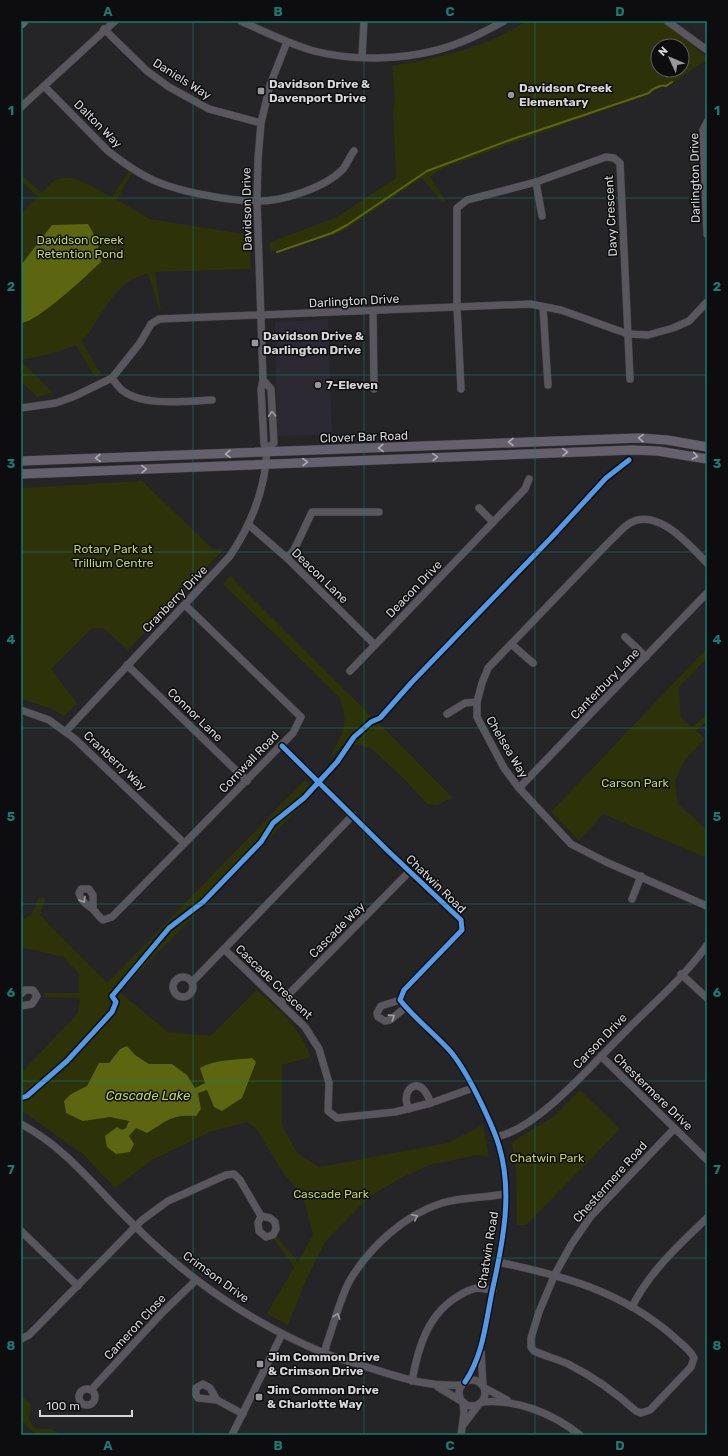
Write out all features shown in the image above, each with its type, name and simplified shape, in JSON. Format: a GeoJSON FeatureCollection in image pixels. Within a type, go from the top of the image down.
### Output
{"type":"FeatureCollection","features":[{"type":"Feature","properties":{"kind":"main road"},"geometry":{"type":"LineString","coordinates":[[21,24],[24,21]]}},
{"type":"Feature","properties":{"kind":"main road","name":"Clover Bar Road"},"geometry":{"type":"LineString","coordinates":[[21,461],[267,450],[639,438],[667,440],[707,447]]}},
{"type":"Feature","properties":{"kind":"main road","name":"Clover Bar Road"},"geometry":{"type":"LineString","coordinates":[[21,474],[266,463],[632,450],[658,451],[707,459]]}},
{"type":"Feature","properties":{"kind":"street"},"geometry":{"type":"LineString","coordinates":[[21,107],[104,29],[115,21]]}},
{"type":"Feature","properties":{"kind":"street"},"geometry":{"type":"LineString","coordinates":[[241,21],[287,42],[315,51],[362,57],[392,57],[438,50],[477,36],[504,21]]}},
{"type":"Feature","properties":{"kind":"street"},"geometry":{"type":"LineString","coordinates":[[362,57],[364,21]]}},
{"type":"Feature","properties":{"kind":"street"},"geometry":{"type":"LineString","coordinates":[[667,21],[707,50]]}},
{"type":"Feature","properties":{"kind":"street","name":"Daniels Way"},"geometry":{"type":"LineString","coordinates":[[104,29],[147,71],[169,87],[210,109],[261,123]]}},
{"type":"Feature","properties":{"kind":"street","name":"Davidson Drive"},"geometry":{"type":"LineString","coordinates":[[267,450],[274,443],[271,389],[263,380],[257,201],[258,158],[261,123],[270,84],[287,42]]}},
{"type":"Feature","properties":{"kind":"street","name":"Dalton Way"},"geometry":{"type":"LineString","coordinates":[[44,86],[108,151],[150,178],[180,189],[203,194],[257,201],[302,194],[343,169],[354,151]]}},
{"type":"Feature","properties":{"kind":"street","name":"Darlington Drive"},"geometry":{"type":"LineString","coordinates":[[707,122],[703,130],[707,234]]}},
{"type":"Feature","properties":{"kind":"street","name":"Davy Crescent"},"geometry":{"type":"LineString","coordinates":[[457,307],[457,208],[467,200],[536,182],[606,157],[614,158],[620,163],[628,334]]}},
{"type":"Feature","properties":{"kind":"street"},"geometry":{"type":"LineString","coordinates":[[536,182],[542,216]]}},
{"type":"Feature","properties":{"kind":"street","name":"Darlington Drive"},"geometry":{"type":"LineString","coordinates":[[21,408],[56,403],[75,396],[112,378],[140,343],[154,321],[163,319],[530,304],[561,310],[628,334],[648,335],[673,328],[690,321],[707,302]]}},
{"type":"Feature","properties":{"kind":"street"},"geometry":{"type":"LineString","coordinates":[[457,307],[461,389]]}},
{"type":"Feature","properties":{"kind":"street"},"geometry":{"type":"LineString","coordinates":[[543,307],[548,385]]}},
{"type":"Feature","properties":{"kind":"street"},"geometry":{"type":"LineString","coordinates":[[373,311],[374,389]]}},
{"type":"Feature","properties":{"kind":"street"},"geometry":{"type":"LineString","coordinates":[[628,334],[630,379]]}},
{"type":"Feature","properties":{"kind":"street"},"geometry":{"type":"LineString","coordinates":[[112,378],[122,390],[140,399],[212,400]]}},
{"type":"Feature","properties":{"kind":"street","name":"Cranberry Drive"},"geometry":{"type":"LineString","coordinates":[[66,731],[230,556],[245,535],[256,507],[266,463],[267,450]]}},
{"type":"Feature","properties":{"kind":"street","name":"Deacon Drive"},"geometry":{"type":"LineString","coordinates":[[350,671],[525,489],[529,480]]}},
{"type":"Feature","properties":{"kind":"street"},"geometry":{"type":"LineString","coordinates":[[479,508],[493,522]]}},
{"type":"Feature","properties":{"kind":"street"},"geometry":{"type":"LineString","coordinates":[[287,558],[294,550],[312,512],[379,512]]}},
{"type":"Feature","properties":{"kind":"street","name":"Chelsea Way"},"geometry":{"type":"LineString","coordinates":[[707,563],[668,526],[642,519],[630,523],[610,541],[488,668],[477,702],[477,717],[487,740],[504,768],[519,788],[571,844],[606,862],[707,906]]}},
{"type":"Feature","properties":{"kind":"street","name":"Deacon Lane"},"geometry":{"type":"LineString","coordinates":[[249,525],[287,558],[375,645]]}},
{"type":"Feature","properties":{"kind":"street","name":"Canterbury Lane"},"geometry":{"type":"LineString","coordinates":[[519,788],[707,593]]}},
{"type":"Feature","properties":{"kind":"street","name":"Cornwall Road"},"geometry":{"type":"LineString","coordinates":[[93,909],[103,920],[112,918],[184,843],[282,746],[293,733],[301,717],[185,605]]}},
{"type":"Feature","properties":{"kind":"street"},"geometry":{"type":"LineString","coordinates":[[625,637],[646,657]]}},
{"type":"Feature","properties":{"kind":"street"},"geometry":{"type":"LineString","coordinates":[[511,644],[533,663]]}},
{"type":"Feature","properties":{"kind":"street","name":"Connor Lane"},"geometry":{"type":"LineString","coordinates":[[127,665],[247,781]]}},
{"type":"Feature","properties":{"kind":"street"},"geometry":{"type":"LineString","coordinates":[[447,714],[465,703],[477,702]]}},
{"type":"Feature","properties":{"kind":"street","name":"Cranberry Way"},"geometry":{"type":"LineString","coordinates":[[21,710],[49,720],[66,731],[184,843]]}},
{"type":"Feature","properties":{"kind":"street","name":"Chatwin Road"},"geometry":{"type":"LineString","coordinates":[[282,746],[409,872],[461,920],[462,930],[404,990],[400,1000],[450,1052],[461,1066],[474,1088],[496,1137],[503,1164],[505,1223],[498,1262],[480,1350],[472,1371],[463,1383]]}},
{"type":"Feature","properties":{"kind":"street","name":"Cascade Crescent"},"geometry":{"type":"LineString","coordinates":[[192,982],[353,815]]}},
{"type":"Feature","properties":{"kind":"street","name":"Cascade Way"},"geometry":{"type":"LineString","coordinates":[[280,1003],[409,872]]}},
{"type":"Feature","properties":{"kind":"street"},"geometry":{"type":"LineString","coordinates":[[632,899],[641,876]]}},
{"type":"Feature","properties":{"kind":"street","name":"Carson Drive"},"geometry":{"type":"LineString","coordinates":[[496,1137],[506,1135],[543,1112],[601,1056],[681,974],[707,945]]}},
{"type":"Feature","properties":{"kind":"street","name":"Cascade Crescent"},"geometry":{"type":"LineString","coordinates":[[224,949],[306,1027],[319,1049],[329,1083],[328,1111],[337,1118],[374,1115],[409,1109],[474,1088]]}},
{"type":"Feature","properties":{"kind":"street"},"geometry":{"type":"LineString","coordinates":[[681,974],[707,998]]}},
{"type":"Feature","properties":{"kind":"street"},"geometry":{"type":"LineString","coordinates":[[21,994],[24,990],[33,990],[37,996],[32,1004],[21,1006]]}},
{"type":"Feature","properties":{"kind":"street"},"geometry":{"type":"LineString","coordinates":[[400,1000],[381,1006],[377,1013],[378,1017],[385,1021],[390,1020],[406,1007]]}},
{"type":"Feature","properties":{"kind":"street","name":"Chestermere Drive"},"geometry":{"type":"LineString","coordinates":[[601,1056],[707,1160]]}},
{"type":"Feature","properties":{"kind":"street"},"geometry":{"type":"LineString","coordinates":[[409,1109],[405,1099],[407,1092],[413,1087],[424,1090],[431,1103]]}},
{"type":"Feature","properties":{"kind":"street","name":"Crimson Drive"},"geometry":{"type":"LineString","coordinates":[[21,1124],[53,1144],[135,1227],[196,1280],[231,1304],[282,1334],[325,1353],[412,1381],[436,1386],[463,1383]]}},
{"type":"Feature","properties":{"kind":"street","name":"Chestermere Road"},"geometry":{"type":"LineString","coordinates":[[632,1306],[663,1328],[688,1349],[694,1358],[691,1367],[650,1410],[641,1413],[608,1386],[566,1363],[538,1353],[531,1347],[531,1338],[539,1312],[555,1274],[571,1245],[591,1216],[674,1128]]}},
{"type":"Feature","properties":{"kind":"street"},"geometry":{"type":"LineString","coordinates":[[21,1339],[29,1335],[142,1220],[168,1201],[226,1175],[234,1174],[240,1180],[261,1216]]}},
{"type":"Feature","properties":{"kind":"street"},"geometry":{"type":"LineString","coordinates":[[325,1353],[326,1346],[349,1282],[366,1257],[382,1240],[409,1219],[440,1204],[456,1200],[505,1194]]}},
{"type":"Feature","properties":{"kind":"street"},"geometry":{"type":"LineString","coordinates":[[498,1262],[555,1274],[598,1290],[632,1306],[638,1294],[654,1273],[707,1218]]}},
{"type":"Feature","properties":{"kind":"street"},"geometry":{"type":"LineString","coordinates":[[21,1231],[78,1286]]}},
{"type":"Feature","properties":{"kind":"street","name":"Cameron Close"},"geometry":{"type":"LineString","coordinates":[[91,1390],[161,1314],[196,1280]]}},
{"type":"Feature","properties":{"kind":"street"},"geometry":{"type":"LineString","coordinates":[[412,1381],[415,1363],[427,1328],[438,1312],[450,1300],[466,1292],[477,1288],[492,1290]]}},
{"type":"Feature","properties":{"kind":"street"},"geometry":{"type":"LineString","coordinates":[[232,1435],[282,1334]]}},
{"type":"Feature","properties":{"kind":"street","name":"Chatwin Road"},"geometry":{"type":"LineString","coordinates":[[480,1350],[484,1386]]}},
{"type":"Feature","properties":{"kind":"street"},"geometry":{"type":"LineString","coordinates":[[462,1431],[464,1413],[459,1393],[463,1383],[477,1380],[484,1386],[513,1403],[547,1415],[580,1435]]}},
{"type":"Feature","properties":{"kind":"street","name":"Crimson Drive"},"geometry":{"type":"LineString","coordinates":[[436,1386],[462,1402]]}},
{"type":"Feature","properties":{"kind":"street"},"geometry":{"type":"LineString","coordinates":[[462,1431],[485,1395],[484,1386]]}},
{"type":"Feature","properties":{"kind":"street"},"geometry":{"type":"LineString","coordinates":[[217,1400],[243,1414]]}},
{"type":"Feature","properties":{"kind":"street"},"geometry":{"type":"LineString","coordinates":[[462,1402],[471,1406],[495,1401],[513,1403]]}},
{"type":"Feature","properties":{"kind":"shaded area"},"geometry":{"type":"Polygon","coordinates":[[[328,319],[332,435],[277,436],[275,322],[328,319]]]}},
{"type":"Feature","properties":{"kind":"green space","name":"Davidson Creek Elementary"},"geometry":{"type":"Polygon","coordinates":[[[526,21],[662,21],[683,38],[650,38],[650,78],[680,78],[643,96],[441,169],[430,177],[446,201],[442,202],[422,178],[340,233],[270,252],[270,242],[335,218],[396,178],[393,109],[395,100],[392,66],[462,51],[495,38],[526,21]]]}},
{"type":"Feature","properties":{"kind":"green space","name":"Davidson Creek Elementary"},"geometry":{"type":"Polygon","coordinates":[[[690,44],[704,55],[706,60],[690,71],[690,44]]]}},
{"type":"Feature","properties":{"kind":"green space","name":"Davidson Creek Retention Pond"},"geometry":{"type":"Polygon","coordinates":[[[130,169],[133,171],[117,200],[150,219],[250,235],[250,269],[155,272],[161,309],[159,309],[148,273],[128,282],[115,295],[82,342],[101,374],[95,377],[76,345],[51,354],[21,360],[21,214],[38,197],[21,181],[21,174],[42,193],[54,181],[63,178],[70,178],[85,182],[112,197],[130,169]]]}},
{"type":"Feature","properties":{"kind":"green space"},"geometry":{"type":"Polygon","coordinates":[[[21,361],[53,393],[37,397],[21,381],[21,361]]]}},
{"type":"Feature","properties":{"kind":"green space","name":"Rotary Park at Trillium Centre"},"geometry":{"type":"Polygon","coordinates":[[[142,481],[213,549],[224,549],[128,650],[103,628],[92,628],[51,669],[77,703],[64,716],[52,709],[21,699],[21,488],[142,481]]]}},
{"type":"Feature","properties":{"kind":"green space"},"geometry":{"type":"Polygon","coordinates":[[[230,576],[371,716],[330,757],[344,728],[344,715],[339,697],[223,584],[230,576]]]}},
{"type":"Feature","properties":{"kind":"green space","name":"Carson Park"},"geometry":{"type":"Polygon","coordinates":[[[707,648],[707,658],[679,687],[681,718],[692,727],[707,715],[707,721],[696,731],[705,739],[685,760],[675,781],[678,804],[707,830],[707,858],[603,814],[579,841],[551,812],[707,648]]]}},
{"type":"Feature","properties":{"kind":"green space"},"geometry":{"type":"Polygon","coordinates":[[[378,722],[453,797],[437,805],[427,804],[407,782],[371,748],[356,745],[354,740],[363,731],[378,722]]]}},
{"type":"Feature","properties":{"kind":"green space","name":"Cascade Park"},"geometry":{"type":"Polygon","coordinates":[[[305,780],[316,790],[120,992],[168,1032],[210,1036],[257,990],[282,1013],[295,1028],[301,1036],[311,1057],[282,1065],[282,1125],[297,1153],[319,1167],[447,1143],[483,1125],[489,1157],[477,1155],[430,1165],[399,1179],[369,1197],[325,1242],[306,1280],[288,1325],[267,1314],[294,1267],[273,1238],[277,1236],[298,1262],[313,1235],[303,1196],[284,1174],[256,1129],[247,1122],[210,1132],[152,1160],[115,1188],[84,1155],[28,1115],[21,1112],[21,1073],[78,1013],[80,998],[44,997],[44,993],[79,993],[79,974],[63,957],[21,947],[21,920],[32,914],[39,897],[46,898],[40,915],[107,983],[305,780]],[[127,1046],[120,1049],[87,1086],[71,1094],[83,1121],[112,1117],[124,1119],[130,1121],[126,1128],[122,1130],[129,1136],[136,1128],[147,1133],[175,1118],[196,1116],[201,1109],[198,1093],[207,1090],[222,1111],[242,1098],[252,1058],[200,1068],[206,1083],[195,1088],[187,1075],[172,1064],[149,1064],[135,1055],[127,1046]]]}},
{"type":"Feature","properties":{"kind":"green space","name":"Chatwin Park"},"geometry":{"type":"Polygon","coordinates":[[[580,1090],[620,1129],[526,1225],[517,1225],[516,1172],[512,1142],[554,1116],[580,1090]]]}},
{"type":"Feature","properties":{"kind":"green space"},"geometry":{"type":"Polygon","coordinates":[[[21,1395],[31,1405],[29,1418],[34,1428],[51,1429],[62,1435],[36,1435],[21,1421],[21,1395]]]}},
{"type":"Feature","properties":{"kind":"water"},"geometry":{"type":"Polygon","coordinates":[[[88,224],[97,240],[101,262],[50,307],[29,321],[21,323],[21,265],[52,225],[88,224]]]}},
{"type":"Feature","properties":{"kind":"water","name":"Cascade Lake"},"geometry":{"type":"Polygon","coordinates":[[[127,1046],[135,1055],[149,1064],[172,1064],[187,1075],[195,1088],[205,1083],[200,1068],[206,1065],[225,1060],[252,1058],[256,1062],[242,1098],[222,1111],[214,1107],[207,1090],[198,1093],[201,1109],[196,1116],[175,1117],[147,1133],[136,1128],[129,1136],[134,1144],[130,1152],[116,1154],[107,1147],[105,1136],[117,1127],[122,1130],[126,1128],[129,1121],[110,1117],[83,1121],[66,1113],[64,1101],[71,1094],[87,1086],[99,1063],[109,1063],[120,1049],[127,1046]]]}},
{"type":"Feature","properties":{"kind":"waterway"},"geometry":{"type":"LineString","coordinates":[[277,252],[332,233],[347,225],[427,171],[510,140],[649,93],[657,87],[666,86],[672,82]]}},
{"type":"Feature","properties":{"kind":"cycle path"},"geometry":{"type":"LineString","coordinates":[[21,1098],[27,1096],[67,1061],[112,1012],[116,1002],[112,996],[169,928],[203,902],[261,842],[273,823],[304,798],[337,762],[354,737],[371,722],[380,718],[412,682],[550,539],[606,478],[629,460]]}},
{"type":"Feature","properties":{"kind":"cycle path"},"geometry":{"type":"LineString","coordinates":[[282,746],[387,850],[461,920],[462,930],[404,990],[400,1000],[412,1014],[451,1052],[460,1065],[492,1126],[503,1163],[506,1199],[503,1235],[480,1348],[465,1382]]}},
{"type":"Feature","properties":{"kind":"place","name":"Davidson Drive & Davenport Drive"},"geometry":{"type":"Point","coordinates":[261,91]}},
{"type":"Feature","properties":{"kind":"place","name":"Davidson Creek Elementary"},"geometry":{"type":"Point","coordinates":[511,95]}},
{"type":"Feature","properties":{"kind":"place","name":"Davidson Drive & Darlington Drive"},"geometry":{"type":"Point","coordinates":[255,343]}},
{"type":"Feature","properties":{"kind":"place","name":"7-Eleven"},"geometry":{"type":"Point","coordinates":[318,385]}},
{"type":"Feature","properties":{"kind":"place","name":"Jim Common Drive & Crimson Drive"},"geometry":{"type":"Point","coordinates":[260,1364]}},
{"type":"Feature","properties":{"kind":"place","name":"Jim Common Drive & Charlotte Way"},"geometry":{"type":"Point","coordinates":[259,1397]}}]}
